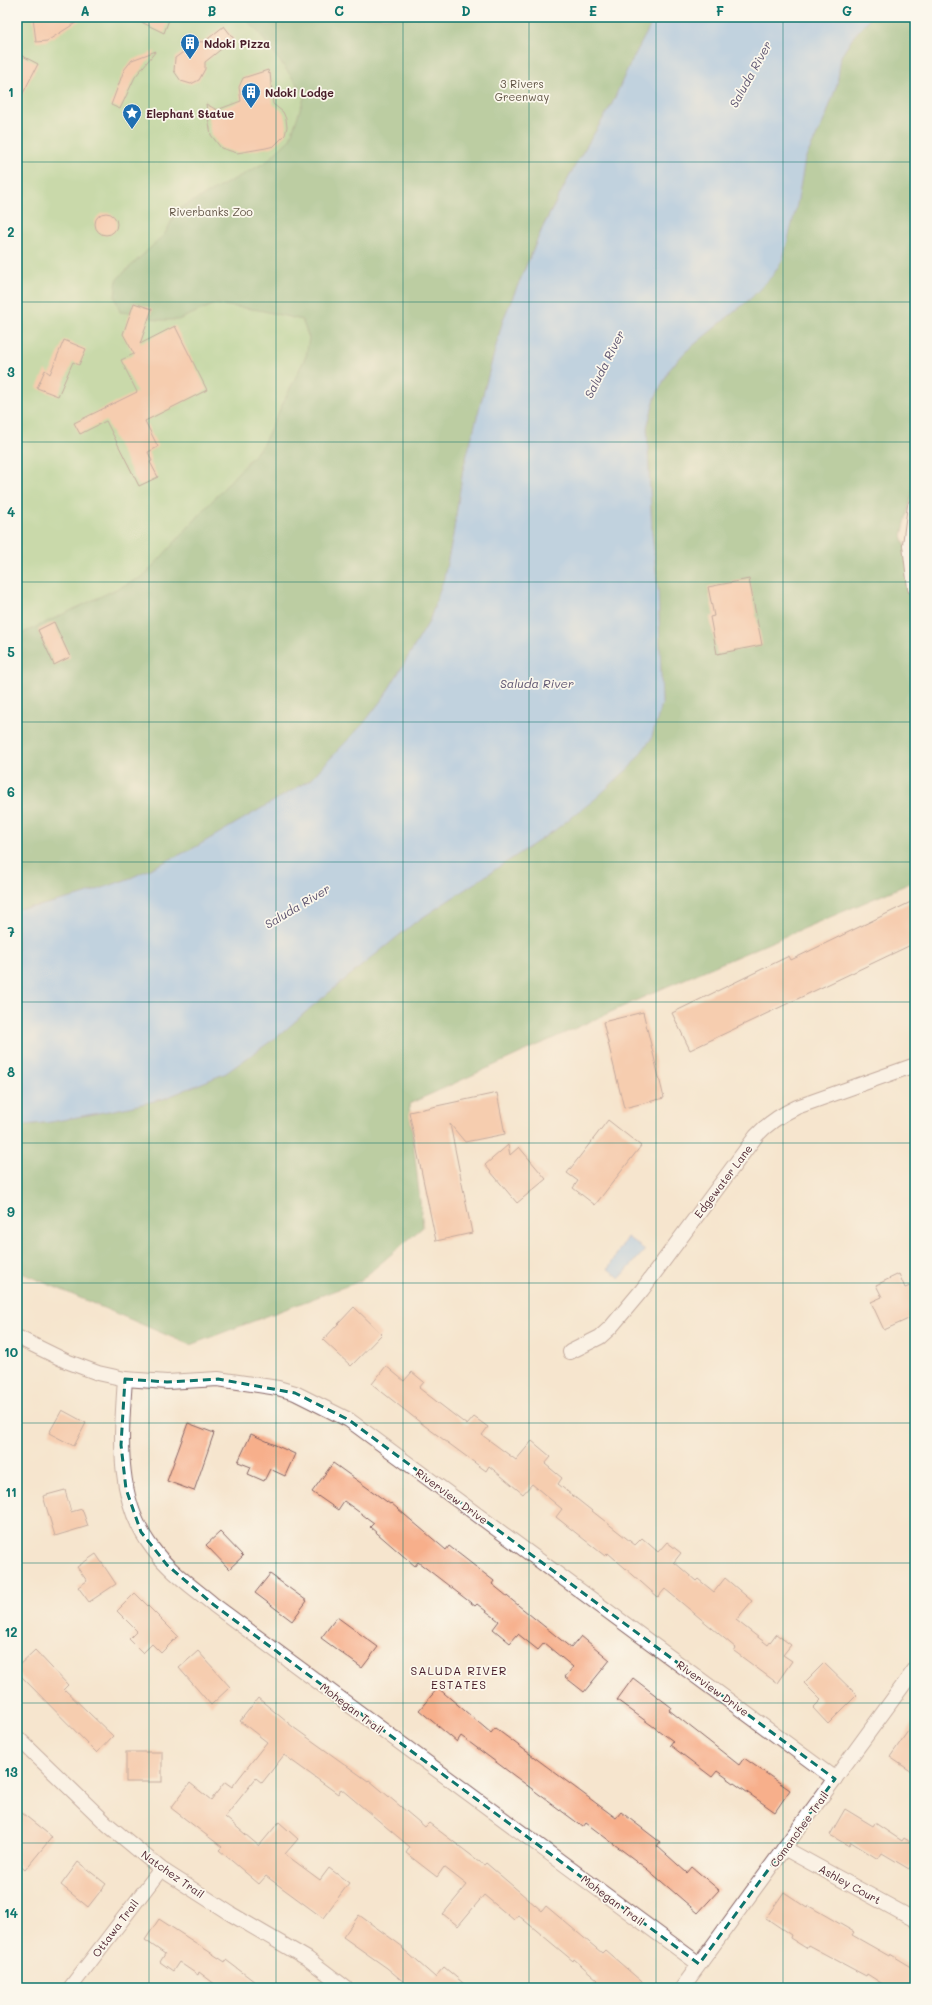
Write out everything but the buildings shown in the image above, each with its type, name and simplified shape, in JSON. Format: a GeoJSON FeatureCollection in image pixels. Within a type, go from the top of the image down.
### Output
{"type":"FeatureCollection","features":[{"type":"Feature","properties":{"kind":"street"},"geometry":{"type":"LineString","coordinates":[[915,506],[910,545],[915,588]]}},
{"type":"Feature","properties":{"kind":"street","name":"Edgewater Lane"},"geometry":{"type":"LineString","coordinates":[[570,1352],[600,1337],[611,1327],[642,1290],[751,1143],[768,1123],[797,1107],[915,1065]]}},
{"type":"Feature","properties":{"kind":"street","name":"Riverview Drive"},"geometry":{"type":"LineString","coordinates":[[17,1337],[66,1361],[98,1373],[125,1379],[167,1382],[218,1379],[278,1388],[295,1393],[342,1417],[835,1779]]}},
{"type":"Feature","properties":{"kind":"street","name":"Mohegan Trail"},"geometry":{"type":"LineString","coordinates":[[125,1379],[121,1445],[126,1489],[141,1532],[167,1565],[220,1610],[699,1964]]}},
{"type":"Feature","properties":{"kind":"street","name":"Comanchee Trail"},"geometry":{"type":"LineString","coordinates":[[682,1988],[913,1674]]}},
{"type":"Feature","properties":{"kind":"street","name":"Natchez Trail"},"geometry":{"type":"LineString","coordinates":[[17,1737],[107,1824],[161,1868],[231,1914],[308,1959],[346,1988]]}},
{"type":"Feature","properties":{"kind":"street","name":"Ashley Court"},"geometry":{"type":"LineString","coordinates":[[784,1848],[915,1920]]}},
{"type":"Feature","properties":{"kind":"street","name":"Ottawa Trail"},"geometry":{"type":"LineString","coordinates":[[70,1988],[161,1868]]}},
{"type":"Feature","properties":{"kind":"highlighted area"},"geometry":{"type":"Polygon","coordinates":[[[125,1379],[167,1382],[218,1379],[295,1393],[349,1420],[835,1779],[699,1964],[214,1605],[167,1565],[141,1532],[126,1489],[121,1445],[125,1379]]]}},
{"type":"Feature","properties":{"kind":"green space","name":"Riverbanks Zoo"},"geometry":{"type":"Polygon","coordinates":[[[17,17],[448,17],[344,598],[17,790],[17,17]]]}},
{"type":"Feature","properties":{"kind":"green space","name":"3 Rivers Greenway"},"geometry":{"type":"Polygon","coordinates":[[[243,17],[655,17],[628,68],[612,104],[577,162],[543,226],[503,320],[463,470],[453,536],[444,578],[429,622],[384,697],[364,723],[310,780],[194,848],[131,878],[83,895],[39,906],[17,909],[17,636],[144,576],[262,446],[306,356],[309,338],[302,320],[259,310],[215,304],[178,320],[157,320],[142,314],[120,312],[115,297],[117,279],[165,234],[177,210],[266,162],[290,139],[305,95],[257,30],[243,17]]]}},
{"type":"Feature","properties":{"kind":"green space"},"geometry":{"type":"Polygon","coordinates":[[[871,17],[915,17],[915,480],[902,536],[915,571],[915,881],[668,986],[409,1104],[423,1227],[360,1281],[190,1345],[17,1271],[17,1126],[51,1122],[163,1099],[226,1073],[282,1033],[310,1008],[414,923],[555,830],[662,704],[658,590],[652,534],[647,427],[655,398],[669,370],[685,352],[751,298],[797,204],[805,159],[826,116],[837,84],[841,56],[854,36],[871,17]]]}},
{"type":"Feature","properties":{"kind":"water","name":"Saluda River"},"geometry":{"type":"Polygon","coordinates":[[[655,17],[871,17],[854,36],[841,56],[837,84],[826,116],[805,159],[797,204],[783,259],[773,275],[751,298],[685,352],[669,370],[655,398],[647,427],[652,534],[658,590],[662,704],[651,739],[630,767],[595,799],[555,830],[414,923],[310,1008],[282,1033],[226,1073],[163,1099],[51,1122],[17,1126],[17,909],[39,906],[83,895],[131,878],[194,848],[310,780],[364,723],[384,697],[429,622],[444,578],[453,536],[463,470],[503,320],[543,227],[577,162],[612,104],[628,68],[655,17]]]}},
{"type":"Feature","properties":{"kind":"water"},"geometry":{"type":"Polygon","coordinates":[[[627,1237],[645,1250],[620,1278],[608,1269],[627,1237]]]}},
{"type":"Feature","properties":{"kind":"place","name":"Ndoki Pizza"},"geometry":{"type":"Point","coordinates":[190,60]}},
{"type":"Feature","properties":{"kind":"place","name":"Ndoki Lodge"},"geometry":{"type":"Point","coordinates":[251,109]}},
{"type":"Feature","properties":{"kind":"place","name":"Elephant Statue"},"geometry":{"type":"Point","coordinates":[132,130]}},
{"type":"Feature","properties":{"kind":"district","name":"SALUDA RIVER ESTATES"},"geometry":{"type":"Point","coordinates":[459,1677]}}]}
